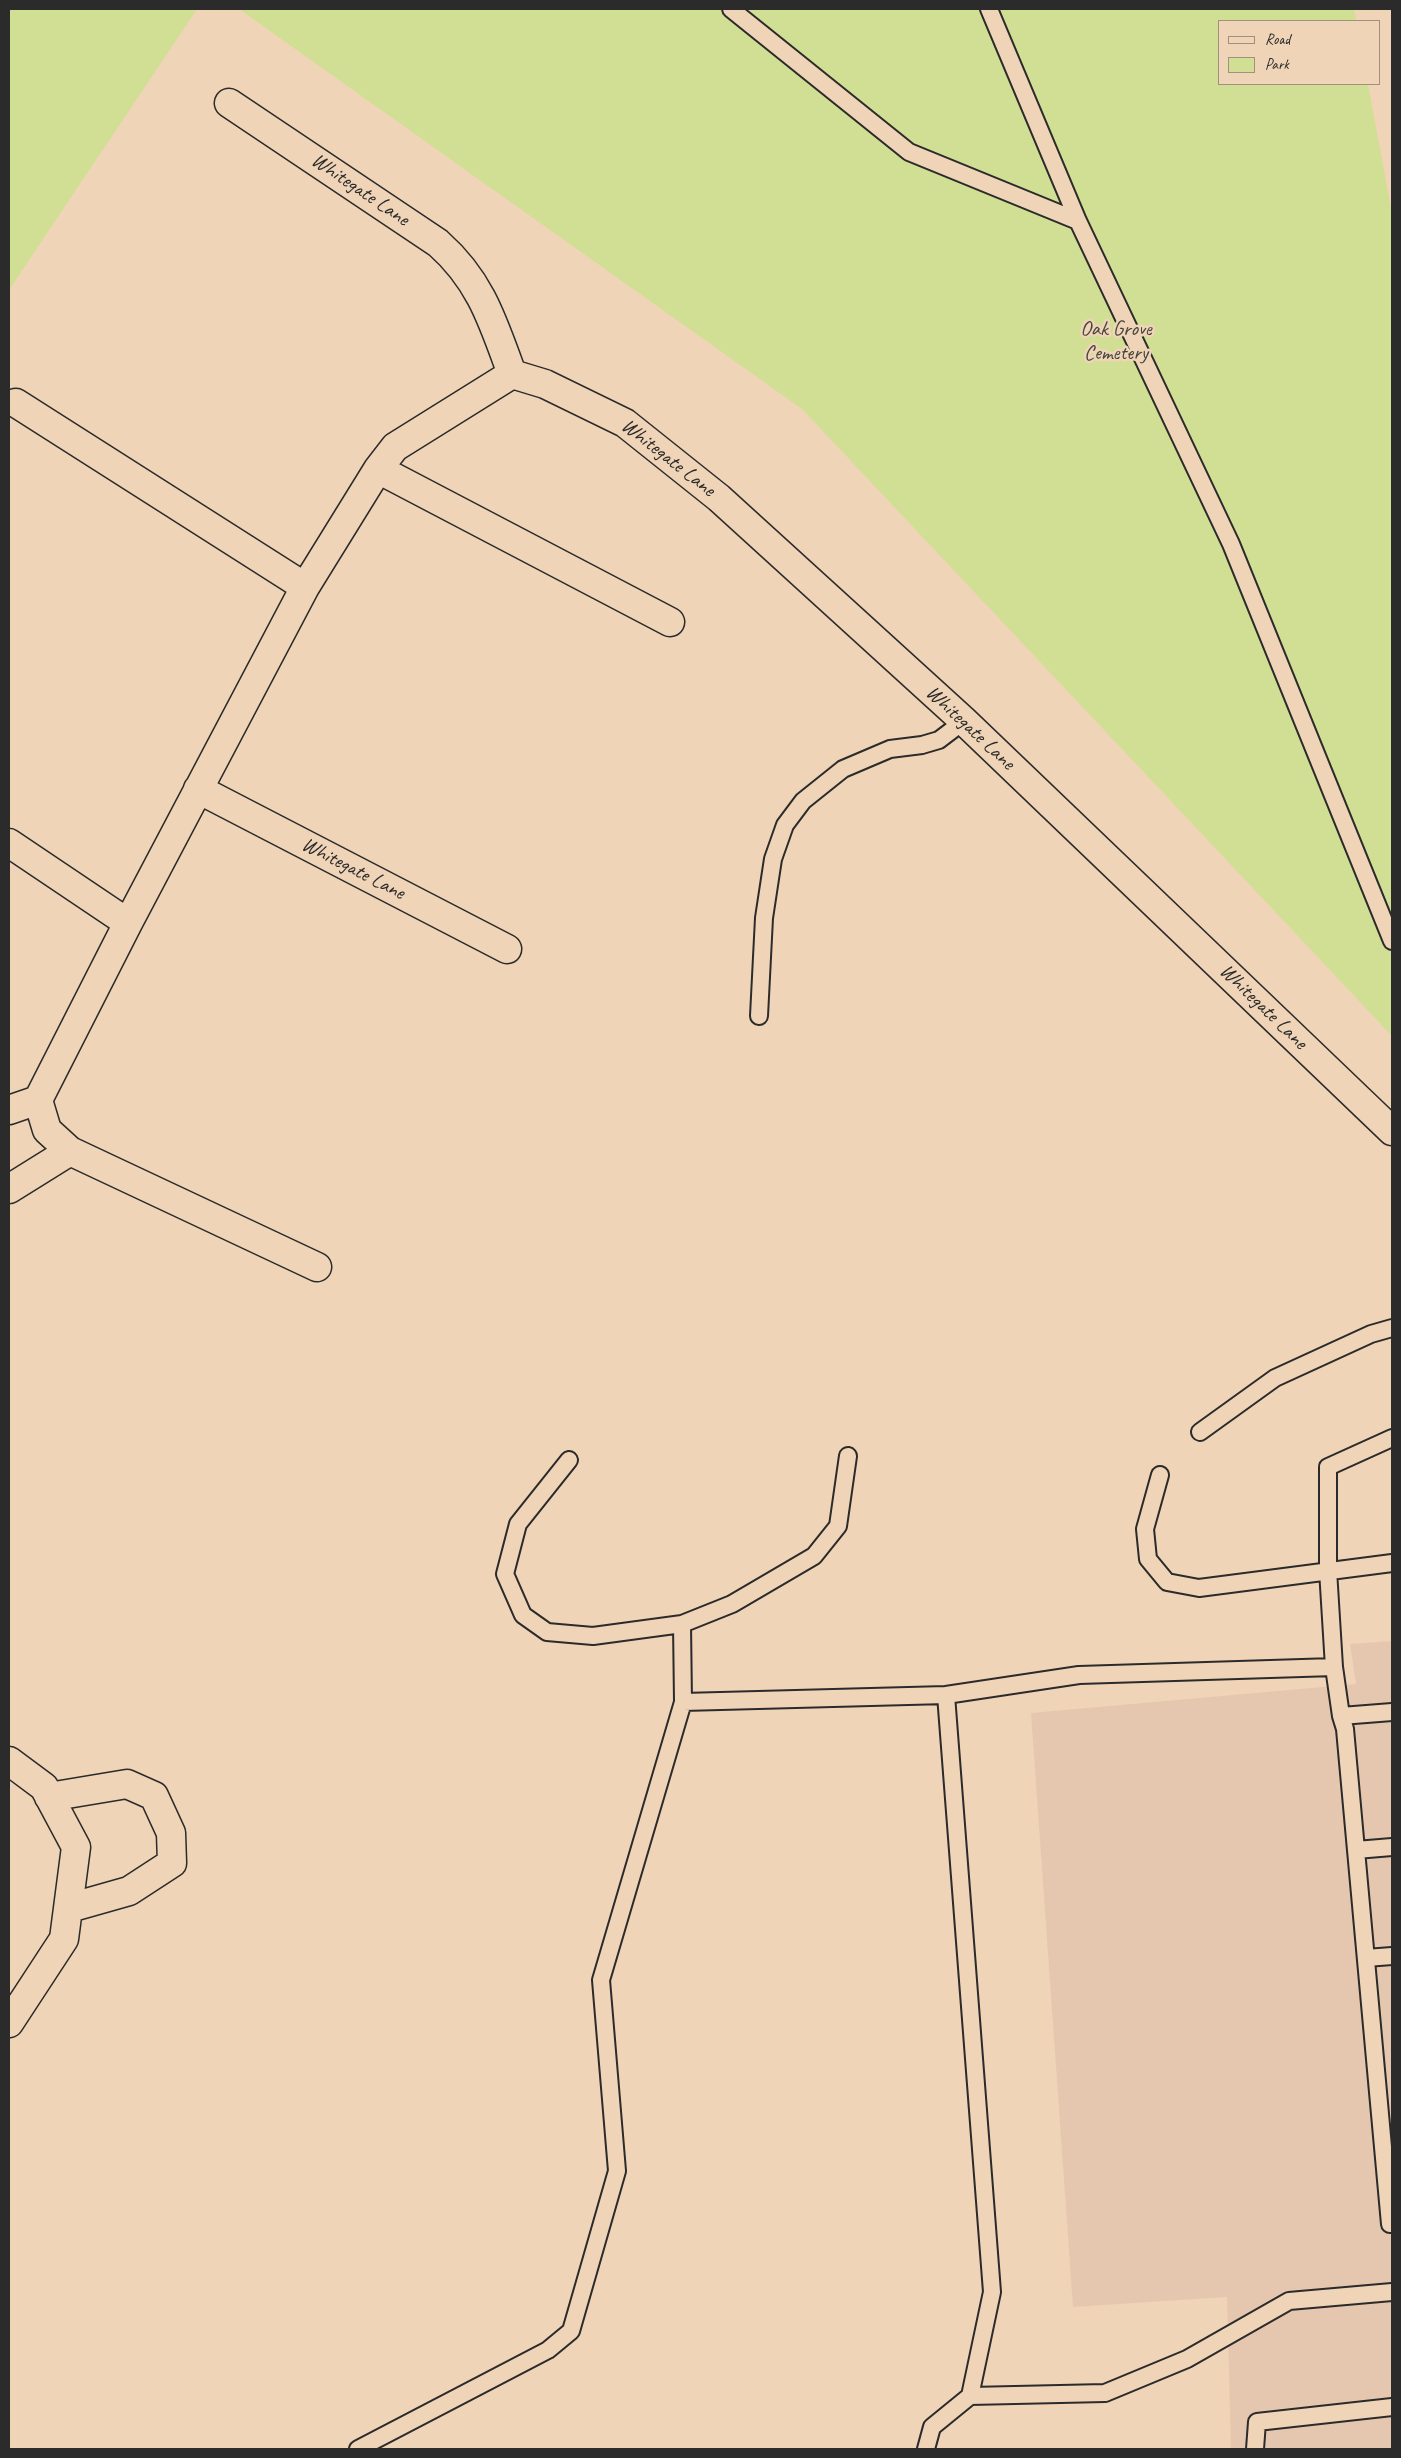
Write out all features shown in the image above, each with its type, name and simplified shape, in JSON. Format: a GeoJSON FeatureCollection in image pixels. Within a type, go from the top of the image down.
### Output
{"type":"FeatureCollection","features":[{"type":"Feature","properties":{"kind":"street","name":"Whitegate Lane"},"geometry":{"type":"LineString","coordinates":[[229,103],[438,242],[458,260],[486,305],[512,374],[545,384],[625,423],[719,498],[964,721],[1392,1131]]}},
{"type":"Feature","properties":{"kind":"street"},"geometry":{"type":"LineString","coordinates":[[317,1267],[70,1151],[47,1130],[38,1100],[128,923],[305,587],[378,469],[395,447],[512,374]]}},
{"type":"Feature","properties":{"kind":"street"},"geometry":{"type":"LineString","coordinates":[[16,403],[305,587]]}},
{"type":"Feature","properties":{"kind":"street"},"geometry":{"type":"LineString","coordinates":[[378,469],[670,622]]}},
{"type":"Feature","properties":{"kind":"street","name":"Whitegate Lane"},"geometry":{"type":"LineString","coordinates":[[198,789],[507,949]]}},
{"type":"Feature","properties":{"kind":"street"},"geometry":{"type":"LineString","coordinates":[[9,843],[128,923]]}},
{"type":"Feature","properties":{"kind":"street"},"geometry":{"type":"LineString","coordinates":[[9,1110],[38,1100]]}},
{"type":"Feature","properties":{"kind":"street"},"geometry":{"type":"LineString","coordinates":[[9,1189],[70,1151]]}},
{"type":"Feature","properties":{"kind":"street"},"geometry":{"type":"LineString","coordinates":[[9,1762],[44,1786],[76,1847],[64,1939],[9,2023]]}},
{"type":"Feature","properties":{"kind":"street"},"geometry":{"type":"LineString","coordinates":[[49,1797],[126,1784],[154,1796],[171,1833],[172,1863],[129,1892],[69,1908]]}},
{"type":"Feature","properties":{"kind":"lane"},"geometry":{"type":"LineString","coordinates":[[731,9],[909,152],[1078,221]]}},
{"type":"Feature","properties":{"kind":"lane"},"geometry":{"type":"LineString","coordinates":[[989,9],[1078,221],[1231,544],[1392,940]]}},
{"type":"Feature","properties":{"kind":"lane"},"geometry":{"type":"LineString","coordinates":[[760,1016],[764,918],[773,859],[785,825],[803,801],[843,769],[890,748],[922,745],[939,740],[964,721]]}},
{"type":"Feature","properties":{"kind":"lane"},"geometry":{"type":"LineString","coordinates":[[1200,1432],[1276,1378],[1371,1334],[1392,1328]]}},
{"type":"Feature","properties":{"kind":"lane"},"geometry":{"type":"LineString","coordinates":[[1392,1438],[1328,1467],[1328,1570],[1334,1668],[1341,1716],[1345,1729],[1390,2224],[1392,2224]]}},
{"type":"Feature","properties":{"kind":"lane"},"geometry":{"type":"LineString","coordinates":[[569,1460],[518,1524],[505,1574],[523,1615],[547,1632],[593,1636],[682,1624],[732,1604],[814,1556],[838,1526],[848,1456]]}},
{"type":"Feature","properties":{"kind":"lane"},"geometry":{"type":"LineString","coordinates":[[1160,1475],[1145,1529],[1148,1559],[1167,1582],[1198,1588],[1392,1563]]}},
{"type":"Feature","properties":{"kind":"lane"},"geometry":{"type":"LineString","coordinates":[[358,2449],[548,2350],[571,2331],[617,2171],[600,1980],[683,1702],[682,1624]]}},
{"type":"Feature","properties":{"kind":"lane"},"geometry":{"type":"LineString","coordinates":[[683,1702],[946,1695],[1079,1675],[1334,1668]]}},
{"type":"Feature","properties":{"kind":"lane"},"geometry":{"type":"LineString","coordinates":[[946,1695],[992,2292],[970,2396]]}},
{"type":"Feature","properties":{"kind":"lane"},"geometry":{"type":"LineString","coordinates":[[1341,1716],[1392,1712]]}},
{"type":"Feature","properties":{"kind":"lane"},"geometry":{"type":"LineString","coordinates":[[1356,1850],[1392,1846]]}},
{"type":"Feature","properties":{"kind":"lane"},"geometry":{"type":"LineString","coordinates":[[1366,1958],[1392,1956]]}},
{"type":"Feature","properties":{"kind":"lane"},"geometry":{"type":"LineString","coordinates":[[926,2449],[932,2427],[970,2396],[1105,2393],[1187,2359],[1289,2301],[1392,2292]]}},
{"type":"Feature","properties":{"kind":"lane"},"geometry":{"type":"LineString","coordinates":[[1255,2449],[1257,2422],[1392,2407]]}},
{"type":"Feature","properties":{"kind":"shaded area"},"geometry":{"type":"Polygon","coordinates":[[[1392,1641],[1392,2449],[1231,2449],[1227,2297],[1073,2307],[1031,1713],[1356,1684],[1350,1644],[1392,1641]]]}},
{"type":"Feature","properties":{"kind":"green space"},"geometry":{"type":"Polygon","coordinates":[[[9,9],[197,9],[9,290],[9,9]]]}},
{"type":"Feature","properties":{"kind":"green space","name":"Oak Grove Cemetery"},"geometry":{"type":"Polygon","coordinates":[[[239,9],[1354,9],[1357,20],[1218,20],[1218,85],[1368,85],[1392,214],[1392,1036],[802,409],[239,9]]]}}]}
